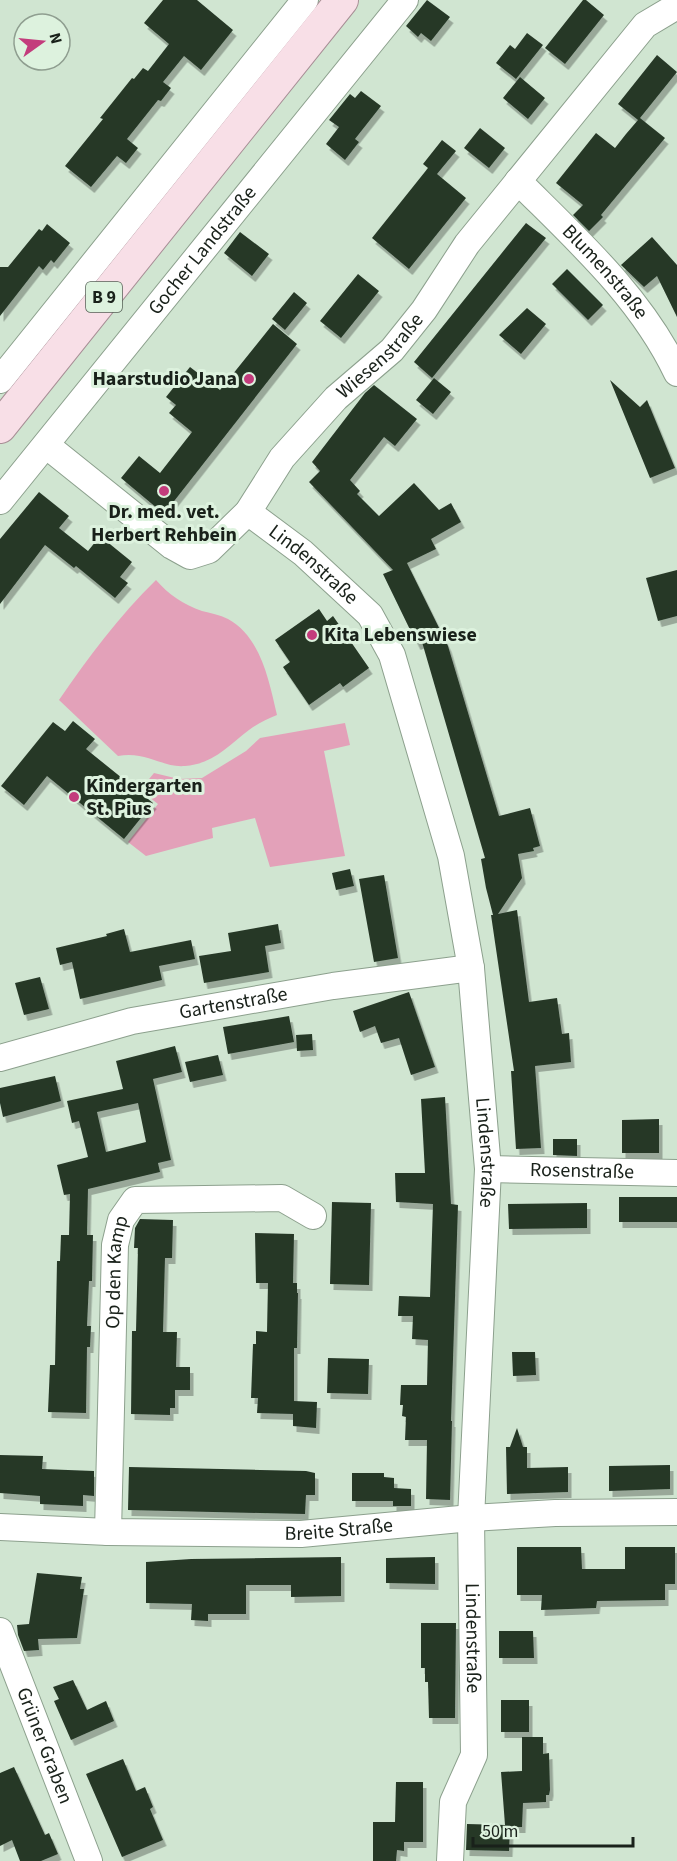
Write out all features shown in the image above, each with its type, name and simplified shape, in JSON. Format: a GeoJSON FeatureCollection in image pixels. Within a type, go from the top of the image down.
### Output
{"type":"FeatureCollection","features":[{"type":"Feature","properties":{"kind":"main road","name":"B 9"},"geometry":{"type":"LineString","coordinates":[[0,427],[342,0]]}},
{"type":"Feature","properties":{"kind":"street"},"geometry":{"type":"LineString","coordinates":[[0,380],[304,0]]}},
{"type":"Feature","properties":{"kind":"street","name":"Gocher Landstraße"},"geometry":{"type":"LineString","coordinates":[[0,501],[405,0]]}},
{"type":"Feature","properties":{"kind":"street","name":"Wiesenstraße"},"geometry":{"type":"LineString","coordinates":[[46,445],[172,546],[190,556],[209,550],[248,512],[282,458],[336,398],[392,350],[424,310],[467,244],[645,25],[677,6]]}},
{"type":"Feature","properties":{"kind":"street","name":"Blumenstraße"},"geometry":{"type":"LineString","coordinates":[[518,181],[581,243],[635,304],[667,352],[677,373]]}},
{"type":"Feature","properties":{"kind":"street","name":"Lindenstraße"},"geometry":{"type":"LineString","coordinates":[[248,512],[303,553],[370,615],[392,655],[450,856],[471,968],[488,1169],[471,1518],[474,1755],[453,1802],[450,1861]]}},
{"type":"Feature","properties":{"kind":"street","name":"Gartenstraße"},"geometry":{"type":"LineString","coordinates":[[0,1058],[132,1021],[333,986],[471,968]]}},
{"type":"Feature","properties":{"kind":"street","name":"Rosenstraße"},"geometry":{"type":"LineString","coordinates":[[488,1169],[677,1173]]}},
{"type":"Feature","properties":{"kind":"street","name":"Op den Kamp"},"geometry":{"type":"LineString","coordinates":[[108,1532],[115,1245],[121,1220],[135,1200],[282,1198],[313,1216]]}},
{"type":"Feature","properties":{"kind":"street","name":"Breite Straße"},"geometry":{"type":"LineString","coordinates":[[0,1527],[108,1532],[301,1534],[471,1518],[555,1513],[677,1512]]}},
{"type":"Feature","properties":{"kind":"street","name":"Grüner Graben"},"geometry":{"type":"LineString","coordinates":[[0,1631],[89,1861]]}},
{"type":"Feature","properties":{"kind":"shaded area"},"geometry":{"type":"Polygon","coordinates":[[[156,580],[171,594],[195,609],[228,619],[248,637],[256,648],[267,674],[277,715],[252,728],[212,758],[195,765],[177,766],[146,757],[118,756],[59,700],[104,638],[156,580]]]}},
{"type":"Feature","properties":{"kind":"shaded area"},"geometry":{"type":"Polygon","coordinates":[[[345,723],[350,745],[324,751],[345,856],[270,867],[255,818],[212,828],[213,838],[146,856],[128,842],[158,804],[140,790],[154,773],[179,779],[202,778],[246,751],[260,738],[345,723]]]}},
{"type":"Feature","properties":{"kind":"building"},"geometry":{"type":"Polygon","coordinates":[[[163,0],[197,0],[233,30],[201,70],[184,56],[163,82],[171,88],[161,101],[158,100],[127,139],[138,148],[126,163],[117,156],[91,187],[65,166],[132,78],[134,79],[143,68],[148,71],[169,44],[144,23],[163,0]]]}},
{"type":"Feature","properties":{"kind":"building"},"geometry":{"type":"Polygon","coordinates":[[[427,0],[450,17],[431,41],[421,33],[418,37],[406,26],[427,0]]]}},
{"type":"Feature","properties":{"kind":"building"},"geometry":{"type":"Polygon","coordinates":[[[583,0],[604,15],[565,64],[545,48],[583,0]]]}},
{"type":"Feature","properties":{"kind":"building"},"geometry":{"type":"Polygon","coordinates":[[[527,33],[543,45],[516,79],[496,63],[510,45],[515,49],[527,33]]]}},
{"type":"Feature","properties":{"kind":"building"},"geometry":{"type":"Polygon","coordinates":[[[657,55],[677,72],[640,118],[665,138],[601,215],[603,217],[589,231],[573,215],[583,205],[556,183],[596,133],[615,148],[638,120],[618,104],[657,55]]]}},
{"type":"Feature","properties":{"kind":"building"},"geometry":{"type":"Polygon","coordinates":[[[520,77],[545,98],[528,119],[503,98],[520,77]]]}},
{"type":"Feature","properties":{"kind":"building"},"geometry":{"type":"Polygon","coordinates":[[[361,91],[381,106],[355,139],[359,142],[345,160],[326,144],[339,127],[329,120],[350,94],[355,98],[361,91]]]}},
{"type":"Feature","properties":{"kind":"building"},"geometry":{"type":"Polygon","coordinates":[[[480,128],[505,148],[489,168],[464,148],[480,128]]]}},
{"type":"Feature","properties":{"kind":"building"},"geometry":{"type":"Polygon","coordinates":[[[442,140],[456,151],[437,174],[466,198],[409,269],[372,238],[428,168],[423,164],[442,140]]]}},
{"type":"Feature","properties":{"kind":"building"},"geometry":{"type":"Polygon","coordinates":[[[526,223],[546,238],[432,378],[414,362],[526,223]]]}},
{"type":"Feature","properties":{"kind":"building"},"geometry":{"type":"Polygon","coordinates":[[[47,224],[70,243],[54,263],[51,260],[43,270],[39,266],[0,316],[0,267],[8,267],[39,229],[42,231],[47,224]]]}},
{"type":"Feature","properties":{"kind":"building"},"geometry":{"type":"Polygon","coordinates":[[[240,232],[269,254],[252,276],[224,253],[240,232]]]}},
{"type":"Feature","properties":{"kind":"building"},"geometry":{"type":"Polygon","coordinates":[[[652,237],[677,265],[677,317],[657,276],[644,287],[621,265],[652,237]]]}},
{"type":"Feature","properties":{"kind":"building"},"geometry":{"type":"Polygon","coordinates":[[[567,269],[603,305],[588,320],[552,284],[567,269]]]}},
{"type":"Feature","properties":{"kind":"building"},"geometry":{"type":"Polygon","coordinates":[[[358,274],[379,291],[341,338],[320,321],[358,274]]]}},
{"type":"Feature","properties":{"kind":"building"},"geometry":{"type":"Polygon","coordinates":[[[294,292],[307,303],[285,330],[272,319],[294,292]]]}},
{"type":"Feature","properties":{"kind":"building"},"geometry":{"type":"Polygon","coordinates":[[[527,308],[546,324],[521,354],[499,335],[527,308]]]}},
{"type":"Feature","properties":{"kind":"building"},"geometry":{"type":"Polygon","coordinates":[[[273,324],[297,344],[164,514],[121,478],[139,456],[160,473],[192,432],[169,413],[176,405],[166,397],[190,367],[220,390],[273,324]]]}},
{"type":"Feature","properties":{"kind":"building"},"geometry":{"type":"Polygon","coordinates":[[[434,378],[451,392],[433,414],[416,400],[434,378]]]}},
{"type":"Feature","properties":{"kind":"building"},"geometry":{"type":"Polygon","coordinates":[[[610,380],[640,407],[647,400],[675,468],[650,478],[610,380]]]}},
{"type":"Feature","properties":{"kind":"building"},"geometry":{"type":"Polygon","coordinates":[[[374,385],[417,419],[395,446],[384,437],[350,480],[360,491],[357,494],[379,516],[414,483],[439,510],[451,503],[461,522],[431,539],[436,549],[407,563],[448,646],[499,816],[530,808],[540,846],[533,848],[534,851],[518,854],[522,878],[498,914],[517,910],[529,1002],[557,998],[562,1034],[569,1033],[571,1062],[535,1066],[541,1148],[516,1149],[511,1071],[514,1071],[491,915],[493,915],[481,859],[485,858],[422,642],[417,644],[383,574],[393,570],[309,482],[320,471],[312,462],[365,393],[374,385]]]}},
{"type":"Feature","properties":{"kind":"building"},"geometry":{"type":"Polygon","coordinates":[[[39,492],[69,516],[59,528],[88,551],[100,536],[132,562],[120,577],[128,583],[115,598],[76,566],[74,568],[45,545],[0,604],[0,539],[39,492]]]}},
{"type":"Feature","properties":{"kind":"building"},"geometry":{"type":"Polygon","coordinates":[[[677,570],[677,616],[658,621],[646,578],[677,570]]]}},
{"type":"Feature","properties":{"kind":"building"},"geometry":{"type":"Polygon","coordinates":[[[319,609],[327,621],[333,616],[369,668],[343,687],[340,683],[309,705],[283,667],[290,662],[275,640],[319,609]]]}},
{"type":"Feature","properties":{"kind":"building"},"geometry":{"type":"Polygon","coordinates":[[[73,721],[95,739],[86,749],[153,803],[124,839],[47,776],[24,805],[1,786],[53,722],[65,731],[73,721]]]}},
{"type":"Feature","properties":{"kind":"building"},"geometry":{"type":"Polygon","coordinates":[[[350,869],[354,886],[336,890],[332,873],[350,869]]]}},
{"type":"Feature","properties":{"kind":"building"},"geometry":{"type":"Polygon","coordinates":[[[384,875],[398,958],[374,962],[359,879],[384,875]]]}},
{"type":"Feature","properties":{"kind":"building"},"geometry":{"type":"Polygon","coordinates":[[[278,924],[281,943],[265,946],[269,972],[204,983],[199,956],[231,951],[228,933],[278,924]]]}},
{"type":"Feature","properties":{"kind":"building"},"geometry":{"type":"Polygon","coordinates":[[[124,929],[130,952],[191,940],[195,959],[159,966],[162,980],[80,999],[72,962],[60,965],[56,948],[107,936],[106,934],[124,929]]]}},
{"type":"Feature","properties":{"kind":"building"},"geometry":{"type":"Polygon","coordinates":[[[40,977],[49,1009],[24,1015],[15,983],[40,977]]]}},
{"type":"Feature","properties":{"kind":"building"},"geometry":{"type":"Polygon","coordinates":[[[409,992],[435,1067],[411,1075],[399,1038],[381,1043],[375,1026],[360,1032],[353,1011],[409,992]]]}},
{"type":"Feature","properties":{"kind":"building"},"geometry":{"type":"Polygon","coordinates":[[[289,1016],[294,1042],[228,1054],[223,1027],[289,1016]]]}},
{"type":"Feature","properties":{"kind":"building"},"geometry":{"type":"Polygon","coordinates":[[[312,1034],[313,1050],[297,1051],[296,1035],[312,1034]]]}},
{"type":"Feature","properties":{"kind":"building"},"geometry":{"type":"Polygon","coordinates":[[[175,1046],[182,1072],[153,1079],[171,1160],[158,1163],[160,1172],[88,1189],[87,1235],[93,1235],[92,1281],[89,1281],[87,1326],[91,1326],[90,1347],[87,1347],[86,1413],[48,1412],[50,1365],[55,1365],[57,1261],[60,1261],[61,1235],[69,1235],[70,1194],[64,1195],[57,1165],[88,1157],[79,1121],[72,1123],[67,1101],[123,1089],[116,1061],[175,1046]],[[138,1103],[97,1112],[106,1152],[146,1142],[138,1103]]]}},
{"type":"Feature","properties":{"kind":"building"},"geometry":{"type":"Polygon","coordinates":[[[218,1055],[223,1075],[190,1082],[185,1062],[218,1055]]]}},
{"type":"Feature","properties":{"kind":"building"},"geometry":{"type":"Polygon","coordinates":[[[55,1076],[61,1101],[3,1117],[0,1088],[55,1076]]]}},
{"type":"Feature","properties":{"kind":"building"},"geometry":{"type":"Polygon","coordinates":[[[445,1097],[451,1204],[458,1205],[450,1500],[426,1499],[427,1440],[405,1440],[406,1417],[402,1416],[403,1405],[400,1405],[401,1385],[427,1385],[428,1340],[412,1339],[413,1316],[398,1316],[399,1296],[430,1297],[433,1204],[396,1202],[395,1173],[425,1173],[421,1099],[445,1097]]]}},
{"type":"Feature","properties":{"kind":"building"},"geometry":{"type":"Polygon","coordinates":[[[659,1119],[659,1153],[622,1153],[622,1120],[659,1119]]]}},
{"type":"Feature","properties":{"kind":"building"},"geometry":{"type":"Polygon","coordinates":[[[553,1139],[577,1139],[577,1156],[553,1155],[553,1139]]]}},
{"type":"Feature","properties":{"kind":"building"},"geometry":{"type":"Polygon","coordinates":[[[619,1197],[677,1197],[677,1222],[619,1222],[619,1197]]]}},
{"type":"Feature","properties":{"kind":"building"},"geometry":{"type":"Polygon","coordinates":[[[332,1202],[371,1203],[369,1285],[330,1284],[332,1202]]]}},
{"type":"Feature","properties":{"kind":"building"},"geometry":{"type":"Polygon","coordinates":[[[587,1203],[587,1228],[509,1229],[508,1204],[587,1203]]]}},
{"type":"Feature","properties":{"kind":"building"},"geometry":{"type":"Polygon","coordinates":[[[140,1219],[173,1220],[172,1258],[165,1258],[163,1332],[177,1332],[176,1367],[190,1367],[190,1390],[175,1390],[175,1408],[170,1408],[170,1415],[131,1414],[132,1331],[136,1331],[138,1248],[134,1248],[135,1228],[140,1219]]]}},
{"type":"Feature","properties":{"kind":"building"},"geometry":{"type":"Polygon","coordinates":[[[255,1233],[294,1234],[293,1283],[297,1283],[298,1293],[297,1348],[294,1348],[294,1401],[317,1402],[316,1428],[293,1426],[293,1414],[257,1413],[258,1398],[251,1398],[253,1344],[256,1344],[256,1331],[267,1332],[268,1283],[256,1283],[255,1233]]]}},
{"type":"Feature","properties":{"kind":"building"},"geometry":{"type":"Polygon","coordinates":[[[512,1352],[535,1352],[536,1375],[513,1376],[512,1352]]]}},
{"type":"Feature","properties":{"kind":"building"},"geometry":{"type":"Polygon","coordinates":[[[328,1358],[369,1359],[368,1394],[327,1393],[328,1358]]]}},
{"type":"Feature","properties":{"kind":"building"},"geometry":{"type":"Polygon","coordinates":[[[517,1428],[523,1447],[527,1447],[527,1468],[568,1467],[568,1492],[507,1494],[506,1447],[510,1447],[517,1428]]]}},
{"type":"Feature","properties":{"kind":"building"},"geometry":{"type":"Polygon","coordinates":[[[0,1455],[43,1456],[42,1469],[94,1471],[94,1496],[83,1495],[83,1506],[40,1504],[40,1496],[0,1493],[0,1455]]]}},
{"type":"Feature","properties":{"kind":"building"},"geometry":{"type":"Polygon","coordinates":[[[670,1465],[670,1489],[609,1491],[609,1466],[670,1465]]]}},
{"type":"Feature","properties":{"kind":"building"},"geometry":{"type":"Polygon","coordinates":[[[129,1467],[306,1471],[315,1473],[315,1495],[306,1495],[305,1514],[128,1510],[129,1467]]]}},
{"type":"Feature","properties":{"kind":"building"},"geometry":{"type":"Polygon","coordinates":[[[352,1473],[384,1473],[384,1477],[394,1478],[394,1488],[411,1489],[411,1506],[393,1506],[393,1501],[352,1501],[352,1473]]]}},
{"type":"Feature","properties":{"kind":"building"},"geometry":{"type":"Polygon","coordinates":[[[517,1547],[581,1547],[582,1569],[625,1569],[625,1547],[675,1547],[675,1584],[665,1584],[665,1600],[597,1601],[596,1608],[541,1610],[542,1595],[517,1595],[517,1547]]]}},
{"type":"Feature","properties":{"kind":"building"},"geometry":{"type":"Polygon","coordinates":[[[341,1557],[341,1596],[291,1597],[291,1585],[246,1585],[246,1614],[208,1614],[208,1621],[191,1620],[192,1604],[146,1603],[146,1562],[191,1559],[341,1557]]]}},
{"type":"Feature","properties":{"kind":"building"},"geometry":{"type":"Polygon","coordinates":[[[435,1557],[435,1584],[386,1583],[386,1558],[435,1557]]]}},
{"type":"Feature","properties":{"kind":"building"},"geometry":{"type":"Polygon","coordinates":[[[37,1573],[82,1577],[80,1589],[84,1589],[77,1638],[38,1639],[39,1650],[24,1651],[17,1625],[29,1624],[37,1573]]]}},
{"type":"Feature","properties":{"kind":"building"},"geometry":{"type":"Polygon","coordinates":[[[421,1623],[456,1623],[455,1718],[429,1718],[428,1682],[425,1682],[425,1668],[421,1668],[421,1623]]]}},
{"type":"Feature","properties":{"kind":"building"},"geometry":{"type":"Polygon","coordinates":[[[499,1631],[533,1631],[534,1658],[499,1658],[499,1631]]]}},
{"type":"Feature","properties":{"kind":"building"},"geometry":{"type":"Polygon","coordinates":[[[73,1680],[87,1710],[106,1701],[114,1721],[71,1740],[54,1701],[59,1699],[53,1687],[73,1680]]]}},
{"type":"Feature","properties":{"kind":"building"},"geometry":{"type":"Polygon","coordinates":[[[501,1700],[529,1700],[529,1732],[501,1732],[501,1700]]]}},
{"type":"Feature","properties":{"kind":"building"},"geometry":{"type":"Polygon","coordinates":[[[522,1737],[543,1737],[543,1754],[549,1753],[550,1790],[549,1795],[546,1795],[546,1802],[523,1803],[522,1827],[510,1827],[509,1851],[466,1850],[467,1824],[505,1825],[501,1772],[522,1771],[522,1737]]]}},
{"type":"Feature","properties":{"kind":"building"},"geometry":{"type":"Polygon","coordinates":[[[123,1759],[136,1791],[145,1787],[153,1807],[150,1809],[163,1840],[122,1857],[86,1774],[123,1759]]]}},
{"type":"Feature","properties":{"kind":"building"},"geometry":{"type":"Polygon","coordinates":[[[14,1767],[45,1835],[49,1833],[58,1854],[41,1861],[20,1861],[12,1840],[0,1846],[0,1773],[14,1767]]]}},
{"type":"Feature","properties":{"kind":"building"},"geometry":{"type":"Polygon","coordinates":[[[396,1782],[423,1782],[423,1842],[404,1842],[404,1851],[397,1850],[396,1861],[373,1861],[373,1822],[395,1822],[396,1782]]]}},
{"type":"Feature","properties":{"kind":"place","name":"Haarstudio Jana"},"geometry":{"type":"Point","coordinates":[249,379]}},
{"type":"Feature","properties":{"kind":"place","name":"Dr. med. vet. Herbert Rehbein"},"geometry":{"type":"Point","coordinates":[164,491]}},
{"type":"Feature","properties":{"kind":"place","name":"Kita Lebenswiese"},"geometry":{"type":"Point","coordinates":[312,635]}},
{"type":"Feature","properties":{"kind":"place","name":"Kindergarten St. Pius"},"geometry":{"type":"Point","coordinates":[74,797]}}]}
